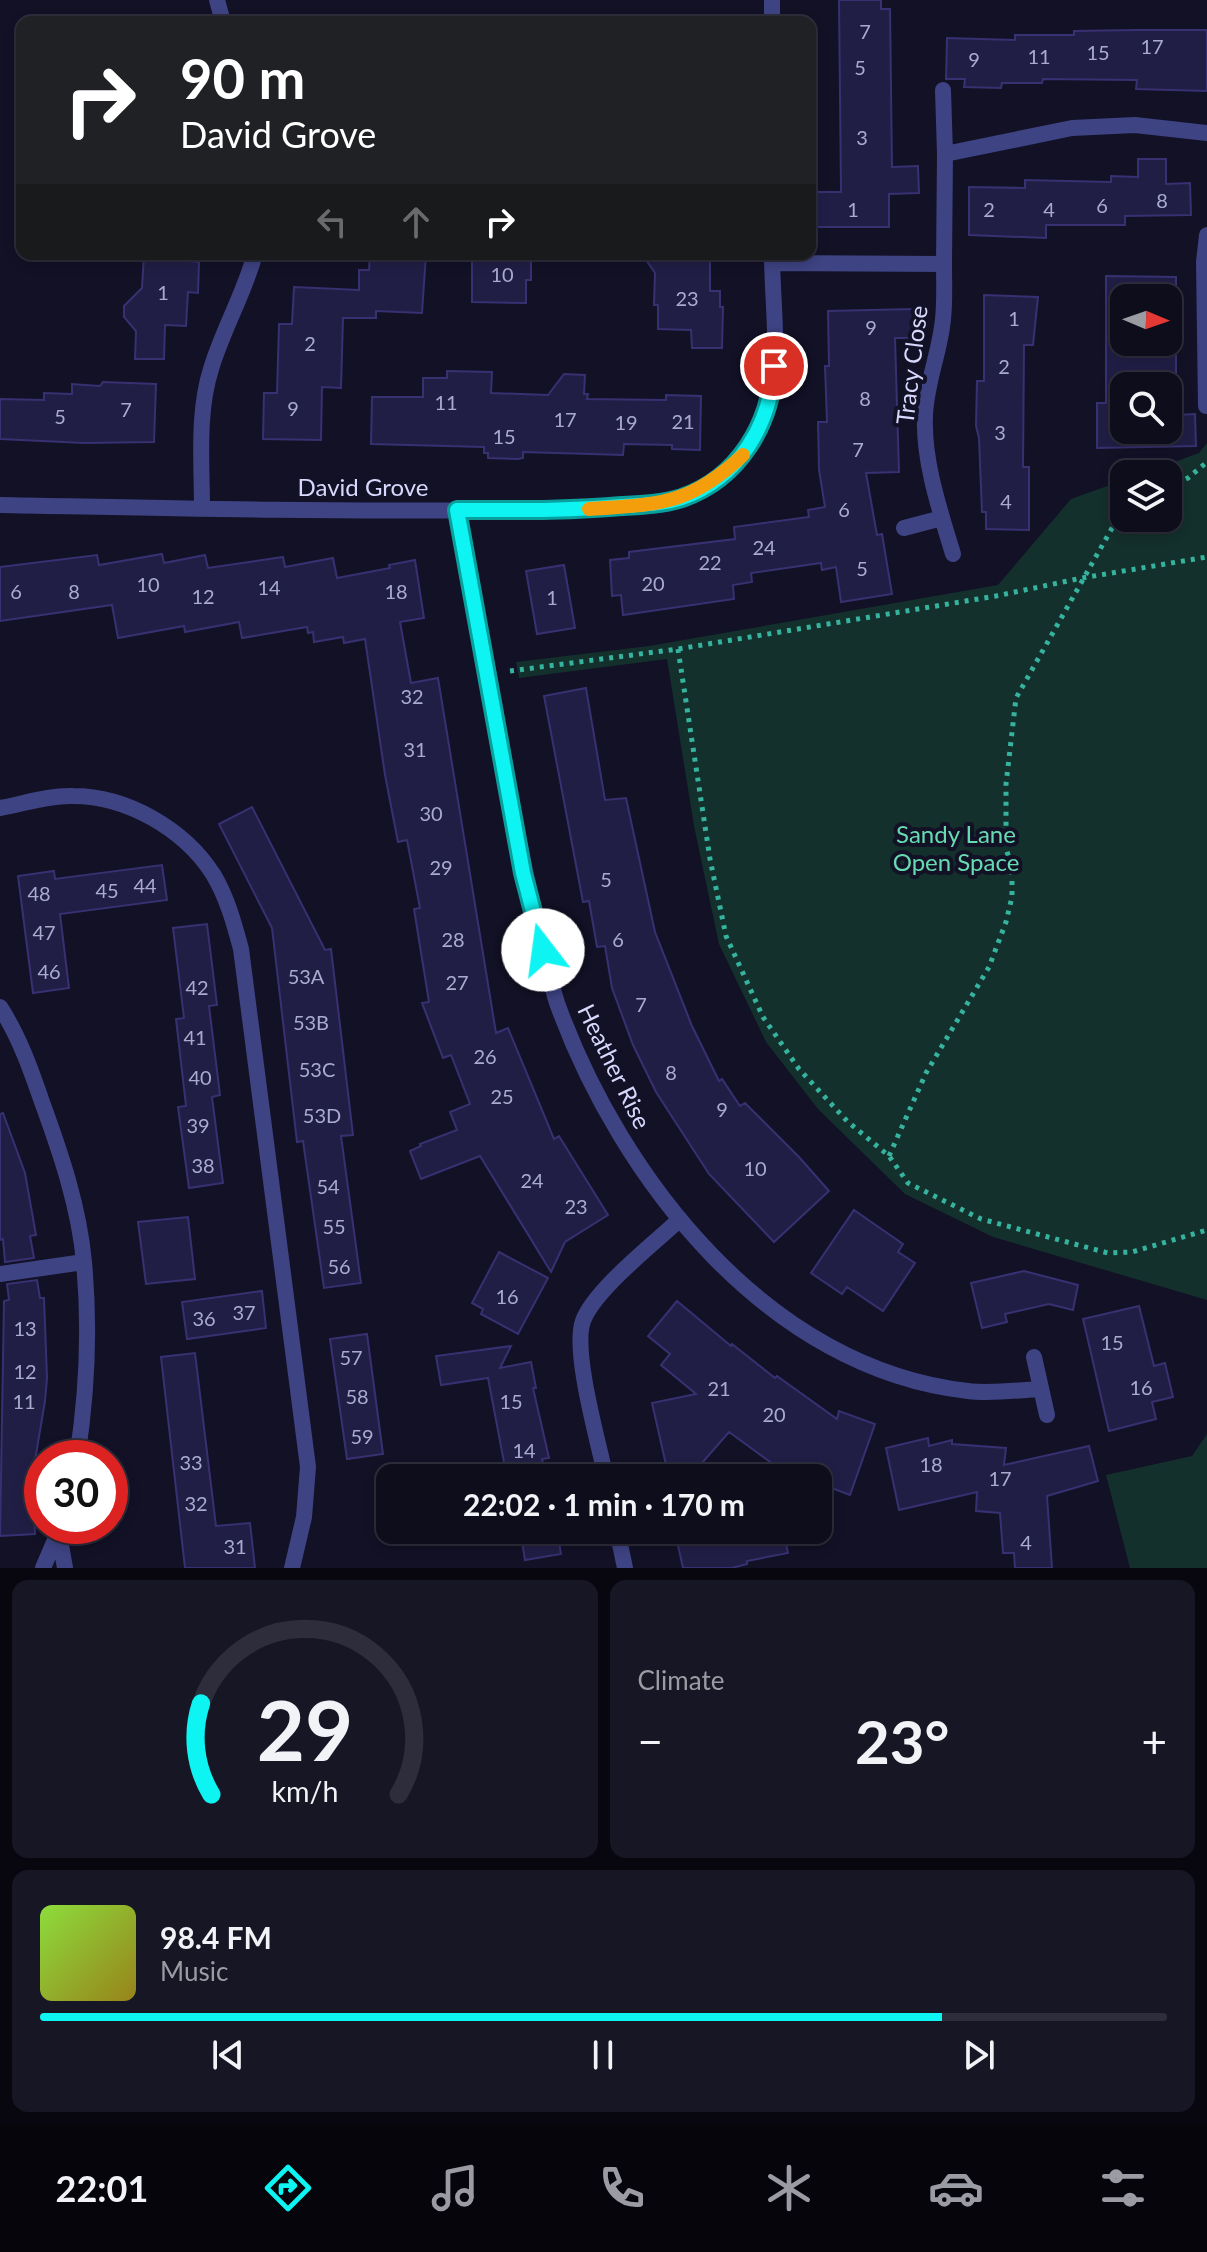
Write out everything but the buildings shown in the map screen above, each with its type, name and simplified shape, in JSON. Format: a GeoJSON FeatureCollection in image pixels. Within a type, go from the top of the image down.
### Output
{"type":"FeatureCollection","features":[{"type":"Feature","properties":{"kind":"street","name":"Tracy Close"},"geometry":{"type":"LineString","coordinates":[[943,90],[943,321],[925,417],[927,447],[953,554]]}},
{"type":"Feature","properties":{"kind":"street"},"geometry":{"type":"LineString","coordinates":[[945,154],[1072,128],[1135,125],[1207,133]]}},
{"type":"Feature","properties":{"kind":"street"},"geometry":{"type":"LineString","coordinates":[[1206,406],[1204,262],[1207,235]]}},
{"type":"Feature","properties":{"kind":"street"},"geometry":{"type":"LineString","coordinates":[[202,509],[202,409],[211,369],[253,260]]}},
{"type":"Feature","properties":{"kind":"street","name":"David Grove"},"geometry":{"type":"LineString","coordinates":[[0,505],[202,509],[590,509],[681,498],[701,489],[728,469],[743,455],[758,432],[773,387],[772,260]]}},
{"type":"Feature","properties":{"kind":"street"},"geometry":{"type":"LineString","coordinates":[[816,260],[944,264]]}},
{"type":"Feature","properties":{"kind":"street","name":"Heather Rise"},"geometry":{"type":"LineString","coordinates":[[457,510],[523,873],[557,1001],[603,1108],[628,1149],[680,1219],[757,1299],[839,1351],[922,1382],[969,1391],[1041,1389]]}},
{"type":"Feature","properties":{"kind":"street"},"geometry":{"type":"LineString","coordinates":[[904,528],[942,518]]}},
{"type":"Feature","properties":{"kind":"street"},"geometry":{"type":"LineString","coordinates":[[0,808],[71,795],[101,798],[135,810],[187,841],[212,874],[233,920],[241,949],[308,1467],[304,1517],[292,1568]]}},
{"type":"Feature","properties":{"kind":"street"},"geometry":{"type":"LineString","coordinates":[[0,1007],[27,1060],[62,1156],[76,1215],[84,1262],[86,1364],[80,1440]]}},
{"type":"Feature","properties":{"kind":"street"},"geometry":{"type":"LineString","coordinates":[[603,1464],[582,1360],[582,1321],[606,1289],[680,1219]]}},
{"type":"Feature","properties":{"kind":"street"},"geometry":{"type":"LineString","coordinates":[[0,1274],[84,1262]]}},
{"type":"Feature","properties":{"kind":"street"},"geometry":{"type":"LineString","coordinates":[[1034,1357],[1047,1415]]}},
{"type":"Feature","properties":{"kind":"street"},"geometry":{"type":"LineString","coordinates":[[43,1568],[53,1544]]}},
{"type":"Feature","properties":{"kind":"street"},"geometry":{"type":"LineString","coordinates":[[62,1544],[65,1568]]}},
{"type":"Feature","properties":{"kind":"street"},"geometry":{"type":"LineString","coordinates":[[620,1544],[625,1568]]}},
{"type":"Feature","properties":{"kind":"path"},"geometry":{"type":"LineString","coordinates":[[1182,481],[1207,462]]}},
{"type":"Feature","properties":{"kind":"path"},"geometry":{"type":"LineString","coordinates":[[889,1156],[926,1073],[989,967],[1006,922],[1012,897],[1012,869],[1006,848],[1006,784],[1016,698],[1110,531]]}},
{"type":"Feature","properties":{"kind":"path"},"geometry":{"type":"LineString","coordinates":[[519,670],[678,649],[1207,557]]}},
{"type":"Feature","properties":{"kind":"path"},"geometry":{"type":"LineString","coordinates":[[678,649],[710,859],[726,936],[763,1017],[799,1069],[847,1121],[889,1156],[908,1183],[981,1219],[1108,1253],[1132,1252],[1207,1230]]}},
{"type":"Feature","properties":{"kind":"green space","name":"Sandy Lane Open Space"},"geometry":{"type":"Polygon","coordinates":[[[1207,443],[1207,1300],[993,1237],[905,1194],[818,1109],[766,1042],[719,944],[694,826],[667,659],[519,678],[516,662],[649,646],[998,585],[1071,499],[1110,485],[1110,532],[1182,532],[1180,460],[1199,453],[1207,443]]]}},
{"type":"Feature","properties":{"kind":"green space"},"geometry":{"type":"Polygon","coordinates":[[[1207,1434],[1207,1568],[1130,1568],[1106,1475],[1192,1456],[1207,1434]]]}},
{"type":"Feature","properties":{"kind":"slow traffic"},"geometry":{"type":"LineString","coordinates":[[589,509],[681,498],[701,489],[743,455]]}},
{"type":"Feature","properties":{"kind":"route"},"geometry":{"type":"LineString","coordinates":[[543,950],[523,873],[457,510],[590,509],[658,503],[701,489],[743,455],[758,432],[773,387],[774,366]]}}]}
